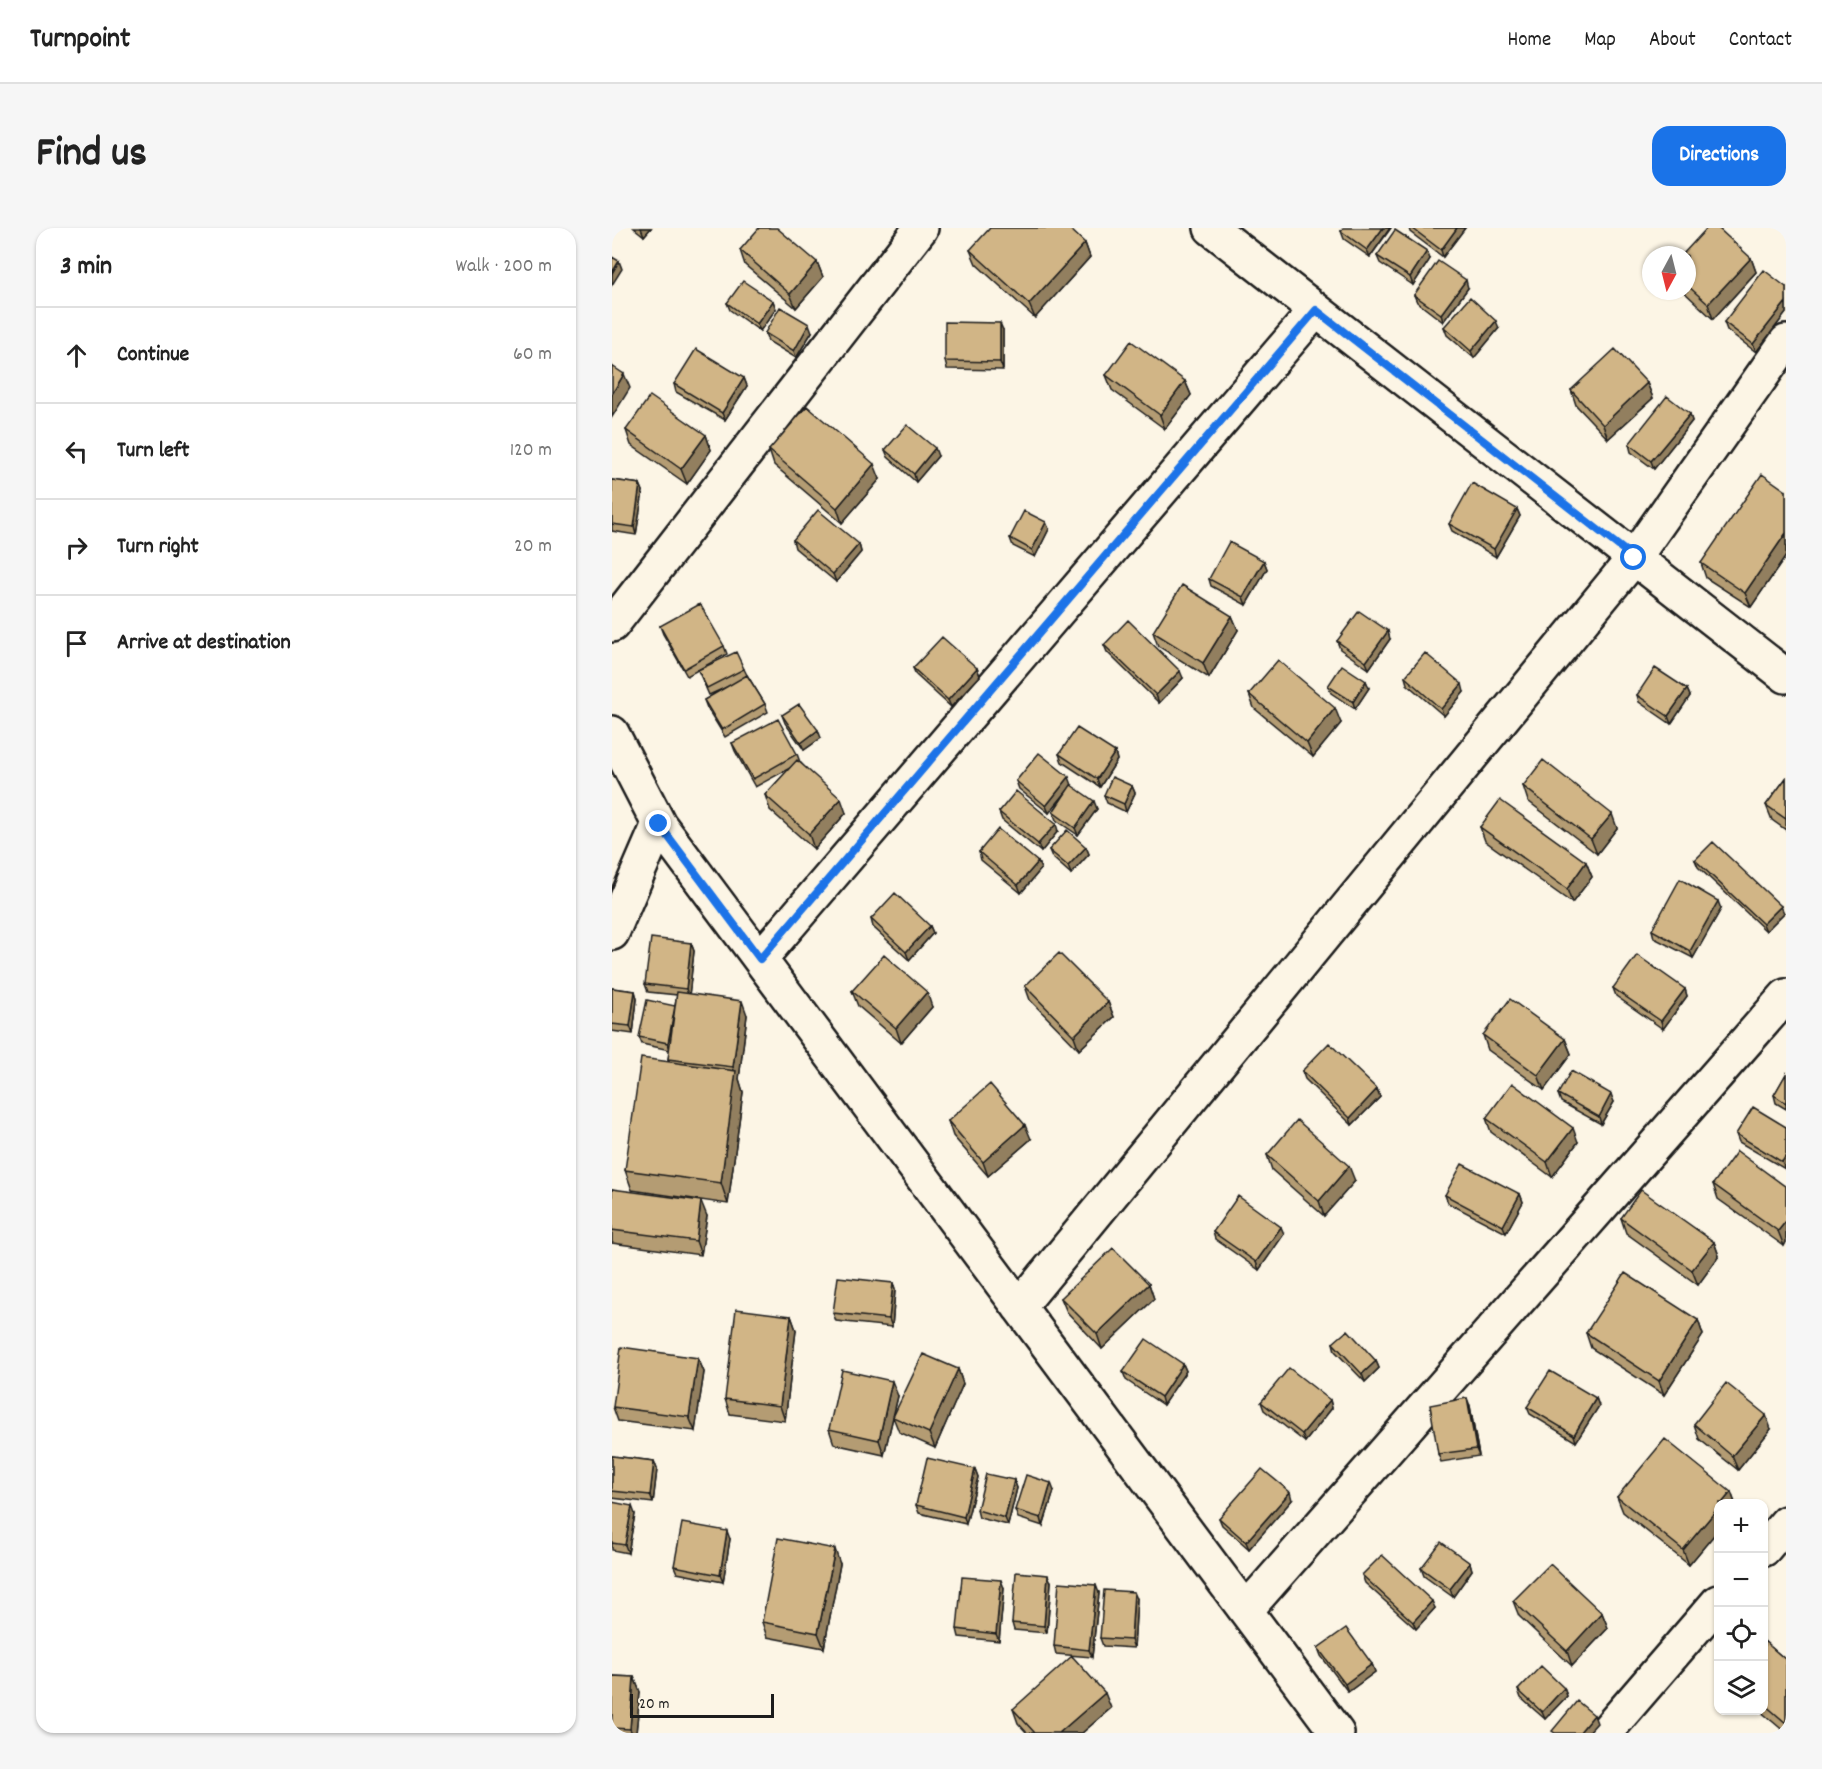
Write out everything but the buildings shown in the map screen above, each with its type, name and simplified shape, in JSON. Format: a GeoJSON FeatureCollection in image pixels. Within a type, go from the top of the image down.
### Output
{"type":"FeatureCollection","features":[{"type":"Feature","properties":{"kind":"street"},"geometry":{"type":"LineString","coordinates":[[612,625],[921,228]]}},
{"type":"Feature","properties":{"kind":"street"},"geometry":{"type":"LineString","coordinates":[[1211,228],[1786,676]]}},
{"type":"Feature","properties":{"kind":"street"},"geometry":{"type":"LineString","coordinates":[[760,959],[1316,310]]}},
{"type":"Feature","properties":{"kind":"street"},"geometry":{"type":"LineString","coordinates":[[1019,1307],[1634,558],[1786,342]]}},
{"type":"Feature","properties":{"kind":"street"},"geometry":{"type":"LineString","coordinates":[[612,733],[659,824],[1337,1733]]}},
{"type":"Feature","properties":{"kind":"street"},"geometry":{"type":"LineString","coordinates":[[612,933],[659,824]]}},
{"type":"Feature","properties":{"kind":"street"},"geometry":{"type":"LineString","coordinates":[[1246,1610],[1786,996]]}},
{"type":"Feature","properties":{"kind":"street"},"geometry":{"type":"LineString","coordinates":[[1768,1544],[1786,1523]]}},
{"type":"Feature","properties":{"kind":"street"},"geometry":{"type":"LineString","coordinates":[[1605,1733],[1715,1607]]}},
{"type":"Feature","properties":{"kind":"route"},"geometry":{"type":"LineString","coordinates":[[659,824],[760,959],[1316,310],[1634,558]]}}]}
